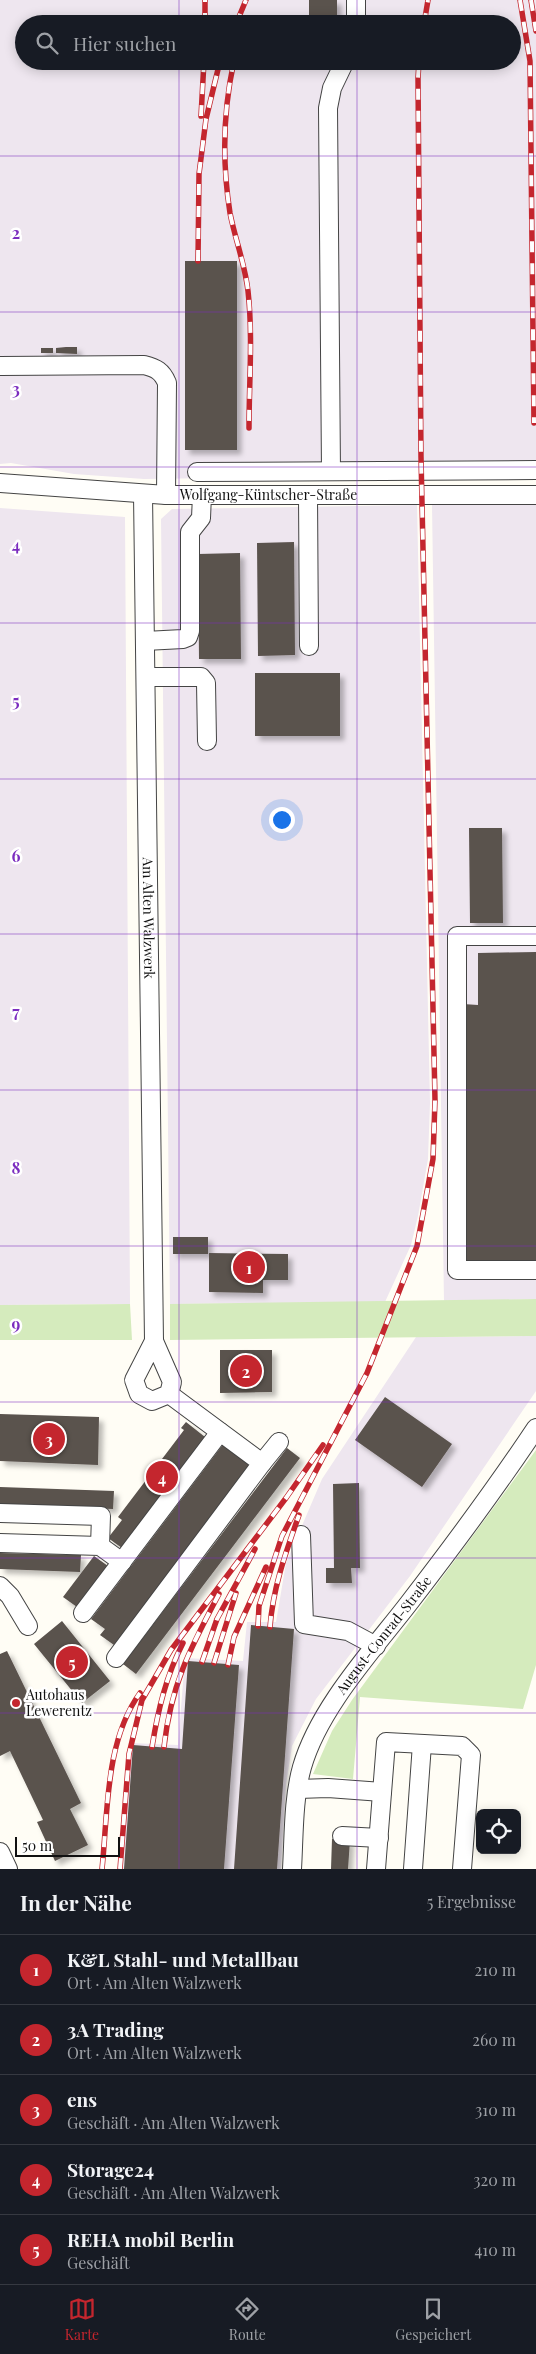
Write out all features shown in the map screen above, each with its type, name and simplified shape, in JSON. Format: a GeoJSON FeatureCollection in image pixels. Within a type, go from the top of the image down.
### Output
{"type":"FeatureCollection","features":[{"type":"Feature","properties":{"kind":"street"},"geometry":{"type":"LineString","coordinates":[[356,0],[356,15]]}},
{"type":"Feature","properties":{"kind":"street"},"geometry":{"type":"LineString","coordinates":[[330,471],[328,108],[332,88],[341,70]]}},
{"type":"Feature","properties":{"kind":"street"},"geometry":{"type":"LineString","coordinates":[[0,366],[144,365],[156,368],[164,374],[166,383],[166,495]]}},
{"type":"Feature","properties":{"kind":"street"},"geometry":{"type":"LineString","coordinates":[[197,472],[536,470]]}},
{"type":"Feature","properties":{"kind":"street","name":"Wolfgang-Küntscher-Straße"},"geometry":{"type":"LineString","coordinates":[[0,483],[166,495],[536,495]]}},
{"type":"Feature","properties":{"kind":"street","name":"Am Alten Walzwerk"},"geometry":{"type":"LineString","coordinates":[[143,494],[154,1341],[172,1382],[169,1394],[152,1401],[139,1394],[134,1380],[154,1341]]}},
{"type":"Feature","properties":{"kind":"street"},"geometry":{"type":"LineString","coordinates":[[146,641],[183,640],[188,637],[190,631],[190,532],[202,518],[202,495]]}},
{"type":"Feature","properties":{"kind":"street"},"geometry":{"type":"LineString","coordinates":[[308,495],[309,646]]}},
{"type":"Feature","properties":{"kind":"street"},"geometry":{"type":"LineString","coordinates":[[146,678],[201,677],[206,684],[207,741]]}},
{"type":"Feature","properties":{"kind":"street"},"geometry":{"type":"LineString","coordinates":[[536,936],[457,936],[457,1270],[536,1270]]}},
{"type":"Feature","properties":{"kind":"street"},"geometry":{"type":"LineString","coordinates":[[169,1394],[262,1463]]}},
{"type":"Feature","properties":{"kind":"street","name":"August-Conrad-Straße"},"geometry":{"type":"LineString","coordinates":[[292,1869],[298,1789],[303,1766],[324,1719],[376,1646],[482,1509],[536,1428]]}},
{"type":"Feature","properties":{"kind":"street"},"geometry":{"type":"LineString","coordinates":[[83,1613],[220,1432]]}},
{"type":"Feature","properties":{"kind":"street"},"geometry":{"type":"LineString","coordinates":[[116,1658],[278,1442]]}},
{"type":"Feature","properties":{"kind":"street"},"geometry":{"type":"LineString","coordinates":[[0,1513],[102,1516],[100,1546]]}},
{"type":"Feature","properties":{"kind":"street"},"geometry":{"type":"LineString","coordinates":[[301,1534],[304,1624],[348,1632],[376,1646]]}},
{"type":"Feature","properties":{"kind":"street"},"geometry":{"type":"LineString","coordinates":[[0,1543],[100,1546],[122,1562]]}},
{"type":"Feature","properties":{"kind":"street"},"geometry":{"type":"LineString","coordinates":[[0,1586],[10,1596],[28,1626]]}},
{"type":"Feature","properties":{"kind":"street"},"geometry":{"type":"LineString","coordinates":[[376,1869],[386,1742],[462,1746],[471,1754],[462,1869]]}},
{"type":"Feature","properties":{"kind":"street"},"geometry":{"type":"LineString","coordinates":[[413,1869],[422,1744]]}},
{"type":"Feature","properties":{"kind":"street"},"geometry":{"type":"LineString","coordinates":[[298,1789],[328,1788],[382,1792]]}},
{"type":"Feature","properties":{"kind":"street"},"geometry":{"type":"LineString","coordinates":[[342,1836],[379,1838]]}},
{"type":"Feature","properties":{"kind":"street"},"geometry":{"type":"LineString","coordinates":[[0,1852],[8,1869]]}},
{"type":"Feature","properties":{"kind":"shaded area"},"geometry":{"type":"Polygon","coordinates":[[[0,0],[536,0],[536,474],[144,479],[74,474],[11,463],[0,464],[0,0]]]}},
{"type":"Feature","properties":{"kind":"shaded area"},"geometry":{"type":"Polygon","coordinates":[[[417,505],[430,1103],[428,1159],[411,1245],[385,1302],[170,1304],[161,519],[172,509],[417,505]]]}},
{"type":"Feature","properties":{"kind":"shaded area"},"geometry":{"type":"Polygon","coordinates":[[[432,505],[536,505],[536,1299],[444,1302],[432,505]]]}},
{"type":"Feature","properties":{"kind":"shaded area"},"geometry":{"type":"Polygon","coordinates":[[[0,508],[125,517],[130,1304],[0,1305],[0,508]]]}},
{"type":"Feature","properties":{"kind":"shaded area"},"geometry":{"type":"Polygon","coordinates":[[[536,1336],[536,1391],[410,1576],[316,1699],[292,1746],[286,1785],[281,1869],[123,1869],[131,1743],[178,1745],[185,1658],[243,1661],[247,1622],[276,1622],[286,1563],[322,1479],[416,1337],[536,1336]]]}},
{"type":"Feature","properties":{"kind":"green space"},"geometry":{"type":"Polygon","coordinates":[[[536,1299],[536,1336],[170,1340],[170,1304],[536,1299]]]}},
{"type":"Feature","properties":{"kind":"green space"},"geometry":{"type":"Polygon","coordinates":[[[130,1304],[132,1340],[0,1340],[0,1305],[130,1304]]]}},
{"type":"Feature","properties":{"kind":"green space"},"geometry":{"type":"Polygon","coordinates":[[[536,1450],[536,1665],[523,1709],[360,1697],[353,1779],[313,1774],[332,1731],[352,1700],[536,1450]]]}},
{"type":"Feature","properties":{"kind":"building"},"geometry":{"type":"Polygon","coordinates":[[[309,0],[337,0],[337,15],[309,15],[309,0]]]}},
{"type":"Feature","properties":{"kind":"building"},"geometry":{"type":"Polygon","coordinates":[[[185,261],[237,261],[237,450],[185,450],[185,261]]]}},
{"type":"Feature","properties":{"kind":"building"},"geometry":{"type":"Polygon","coordinates":[[[77,347],[77,354],[56,353],[56,348],[77,347]]]}},
{"type":"Feature","properties":{"kind":"building"},"geometry":{"type":"Polygon","coordinates":[[[41,348],[53,348],[53,353],[41,353],[41,348]]]}},
{"type":"Feature","properties":{"kind":"building"},"geometry":{"type":"Polygon","coordinates":[[[294,542],[295,655],[258,656],[257,543],[294,542]]]}},
{"type":"Feature","properties":{"kind":"building"},"geometry":{"type":"Polygon","coordinates":[[[240,553],[241,659],[199,659],[198,554],[240,553]]]}},
{"type":"Feature","properties":{"kind":"building"},"geometry":{"type":"Polygon","coordinates":[[[255,673],[340,673],[340,736],[255,736],[255,673]]]}},
{"type":"Feature","properties":{"kind":"building"},"geometry":{"type":"Polygon","coordinates":[[[469,828],[502,828],[503,923],[470,923],[469,828]]]}},
{"type":"Feature","properties":{"kind":"building"},"geometry":{"type":"Polygon","coordinates":[[[536,952],[536,1262],[465,1263],[463,1004],[478,1005],[478,953],[536,952]]]}},
{"type":"Feature","properties":{"kind":"building"},"geometry":{"type":"Polygon","coordinates":[[[173,1237],[208,1237],[208,1254],[173,1254],[173,1237]]]}},
{"type":"Feature","properties":{"kind":"building"},"geometry":{"type":"Polygon","coordinates":[[[209,1253],[288,1254],[288,1280],[263,1280],[263,1293],[209,1292],[209,1253]]]}},
{"type":"Feature","properties":{"kind":"building"},"geometry":{"type":"Polygon","coordinates":[[[220,1350],[272,1350],[272,1392],[220,1393],[220,1350]]]}},
{"type":"Feature","properties":{"kind":"building"},"geometry":{"type":"Polygon","coordinates":[[[385,1397],[452,1444],[422,1487],[355,1440],[385,1397]]]}},
{"type":"Feature","properties":{"kind":"building"},"geometry":{"type":"Polygon","coordinates":[[[0,1414],[99,1417],[98,1465],[0,1461],[0,1414]]]}},
{"type":"Feature","properties":{"kind":"building"},"geometry":{"type":"Polygon","coordinates":[[[186,1422],[205,1437],[122,1548],[108,1538],[122,1520],[118,1517],[184,1430],[181,1428],[186,1422]]]}},
{"type":"Feature","properties":{"kind":"building"},"geometry":{"type":"Polygon","coordinates":[[[224,1443],[251,1464],[114,1645],[100,1635],[105,1629],[91,1619],[224,1443]]]}},
{"type":"Feature","properties":{"kind":"building"},"geometry":{"type":"Polygon","coordinates":[[[287,1448],[300,1458],[136,1674],[123,1664],[287,1448]]]}},
{"type":"Feature","properties":{"kind":"building"},"geometry":{"type":"Polygon","coordinates":[[[359,1483],[360,1568],[351,1568],[352,1583],[326,1583],[326,1568],[334,1568],[333,1484],[359,1483]]]}},
{"type":"Feature","properties":{"kind":"building"},"geometry":{"type":"Polygon","coordinates":[[[0,1487],[114,1491],[113,1509],[0,1505],[0,1487]]]}},
{"type":"Feature","properties":{"kind":"building"},"geometry":{"type":"Polygon","coordinates":[[[0,1553],[81,1555],[80,1572],[0,1569],[0,1553]]]}},
{"type":"Feature","properties":{"kind":"building"},"geometry":{"type":"Polygon","coordinates":[[[94,1556],[108,1566],[77,1607],[63,1597],[94,1556]]]}},
{"type":"Feature","properties":{"kind":"building"},"geometry":{"type":"Polygon","coordinates":[[[62,1621],[110,1681],[82,1703],[34,1644],[62,1621]]]}},
{"type":"Feature","properties":{"kind":"building"},"geometry":{"type":"Polygon","coordinates":[[[251,1625],[294,1629],[277,1869],[234,1869],[251,1625]]]}},
{"type":"Feature","properties":{"kind":"building","name":"Autohaus Lewerentz"},"geometry":{"type":"Polygon","coordinates":[[[7,1651],[81,1803],[70,1809],[88,1845],[55,1861],[37,1822],[43,1820],[10,1751],[0,1756],[0,1654],[7,1651]]]}},
{"type":"Feature","properties":{"kind":"building"},"geometry":{"type":"Polygon","coordinates":[[[188,1661],[239,1665],[224,1869],[124,1869],[133,1745],[182,1749],[188,1661]]]}},
{"type":"Feature","properties":{"kind":"building"},"geometry":{"type":"Polygon","coordinates":[[[332,1839],[350,1840],[348,1869],[331,1869],[332,1839]]]}},
{"type":"Feature","properties":{"kind":"railway"},"geometry":{"type":"LineString","coordinates":[[205,0],[205,15]]}},
{"type":"Feature","properties":{"kind":"railway"},"geometry":{"type":"LineString","coordinates":[[240,15],[246,0]]}},
{"type":"Feature","properties":{"kind":"railway"},"geometry":{"type":"LineString","coordinates":[[426,15],[428,0]]}},
{"type":"Feature","properties":{"kind":"railway"},"geometry":{"type":"LineString","coordinates":[[520,0],[530,61],[534,423]]}},
{"type":"Feature","properties":{"kind":"railway"},"geometry":{"type":"LineString","coordinates":[[531,0],[536,31]]}},
{"type":"Feature","properties":{"kind":"railway"},"geometry":{"type":"LineString","coordinates":[[201,116],[204,70]]}},
{"type":"Feature","properties":{"kind":"railway"},"geometry":{"type":"LineString","coordinates":[[198,261],[199,174],[206,119],[218,70]]}},
{"type":"Feature","properties":{"kind":"railway"},"geometry":{"type":"LineString","coordinates":[[232,70],[226,118],[225,156],[230,213],[245,271],[248,291],[251,342],[249,428]]}},
{"type":"Feature","properties":{"kind":"railway"},"geometry":{"type":"LineString","coordinates":[[258,1626],[259,1606],[282,1536],[367,1373],[417,1246],[433,1159],[435,1100],[421,457],[418,70]]}},
{"type":"Feature","properties":{"kind":"railway"},"geometry":{"type":"LineString","coordinates":[[120,1869],[129,1754],[142,1700],[171,1650],[286,1498],[323,1445]]}},
{"type":"Feature","properties":{"kind":"railway"},"geometry":{"type":"LineString","coordinates":[[270,1627],[277,1584],[299,1515]]}},
{"type":"Feature","properties":{"kind":"railway"},"geometry":{"type":"LineString","coordinates":[[202,1662],[217,1619],[255,1549]]}},
{"type":"Feature","properties":{"kind":"railway"},"geometry":{"type":"LineString","coordinates":[[228,1665],[234,1637],[266,1567]]}},
{"type":"Feature","properties":{"kind":"railway"},"geometry":{"type":"LineString","coordinates":[[214,1663],[236,1593]]}},
{"type":"Feature","properties":{"kind":"railway"},"geometry":{"type":"LineString","coordinates":[[164,1747],[171,1704],[183,1668],[219,1594]]}},
{"type":"Feature","properties":{"kind":"railway"},"geometry":{"type":"LineString","coordinates":[[152,1747],[163,1694],[183,1643]]}},
{"type":"Feature","properties":{"kind":"railway"},"geometry":{"type":"LineString","coordinates":[[102,1869],[107,1801],[114,1755],[120,1733],[140,1693]]}},
{"type":"Feature","properties":{"kind":"place","name":"K&L Stahl- und Metallbau"},"geometry":{"type":"Point","coordinates":[249,1267]}},
{"type":"Feature","properties":{"kind":"place","name":"3A Trading"},"geometry":{"type":"Point","coordinates":[246,1371]}},
{"type":"Feature","properties":{"kind":"place","name":"ens"},"geometry":{"type":"Point","coordinates":[49,1439]}},
{"type":"Feature","properties":{"kind":"place","name":"Storage24"},"geometry":{"type":"Point","coordinates":[162,1477]}},
{"type":"Feature","properties":{"kind":"place","name":"REHA mobil Berlin"},"geometry":{"type":"Point","coordinates":[72,1662]}},
{"type":"Feature","properties":{"kind":"place","name":"Autohaus Lewerentz"},"geometry":{"type":"Point","coordinates":[16,1703]}}]}
